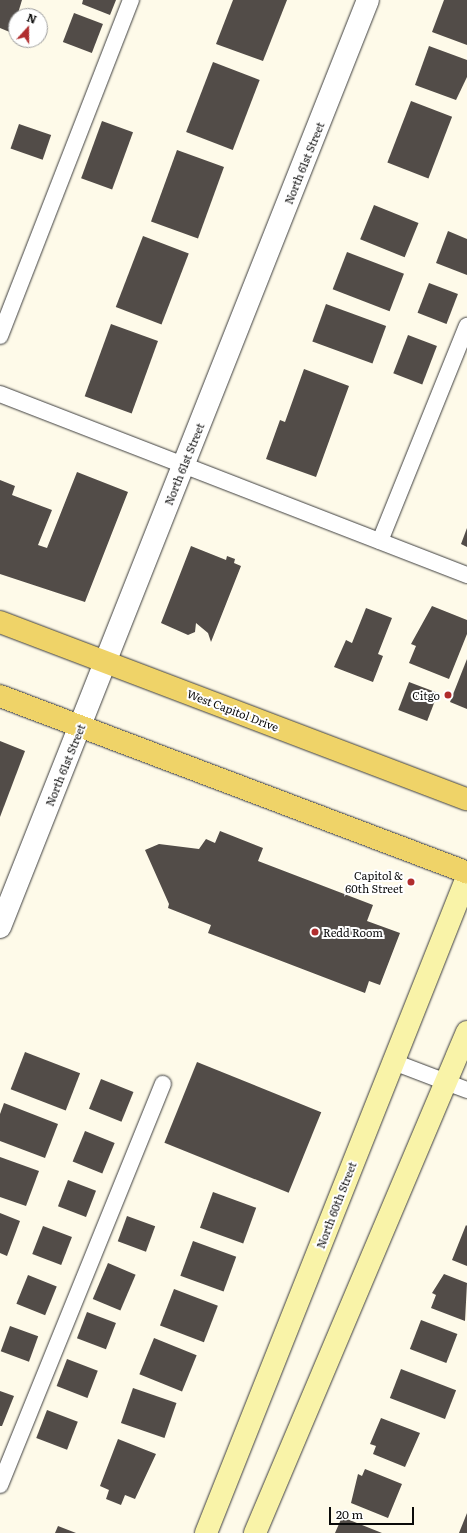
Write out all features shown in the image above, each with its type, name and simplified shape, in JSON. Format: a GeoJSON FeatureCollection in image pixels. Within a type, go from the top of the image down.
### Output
{"type":"FeatureCollection","features":[{"type":"Feature","properties":{"kind":"main road","name":"West Capitol Drive"},"geometry":{"type":"LineString","coordinates":[[0,622],[467,799]]}},
{"type":"Feature","properties":{"kind":"main road"},"geometry":{"type":"LineString","coordinates":[[0,696],[467,872]]}},
{"type":"Feature","properties":{"kind":"main road","name":"North 60th Street"},"geometry":{"type":"LineString","coordinates":[[206,1533],[279,1356],[391,1061],[467,877]]}},
{"type":"Feature","properties":{"kind":"main road"},"geometry":{"type":"LineString","coordinates":[[255,1533],[467,1032]]}},
{"type":"Feature","properties":{"kind":"street","name":"North 61st Street"},"geometry":{"type":"LineString","coordinates":[[1,920],[81,727],[368,0]]}},
{"type":"Feature","properties":{"kind":"lane"},"geometry":{"type":"LineString","coordinates":[[0,336],[131,0]]}},
{"type":"Feature","properties":{"kind":"lane"},"geometry":{"type":"LineString","coordinates":[[380,541],[467,326]]}},
{"type":"Feature","properties":{"kind":"lane"},"geometry":{"type":"LineString","coordinates":[[0,394],[467,575]]}},
{"type":"Feature","properties":{"kind":"lane"},"geometry":{"type":"LineString","coordinates":[[391,1061],[467,1090]]}},
{"type":"Feature","properties":{"kind":"lane"},"geometry":{"type":"LineString","coordinates":[[0,1485],[163,1084]]}},
{"type":"Feature","properties":{"kind":"building"},"geometry":{"type":"Polygon","coordinates":[[[0,0],[22,0],[20,8],[8,8],[8,31],[0,28],[0,0]]]}},
{"type":"Feature","properties":{"kind":"building"},"geometry":{"type":"Polygon","coordinates":[[[83,0],[116,0],[110,15],[82,4],[83,0]]]}},
{"type":"Feature","properties":{"kind":"building"},"geometry":{"type":"Polygon","coordinates":[[[233,0],[287,0],[263,61],[216,44],[233,0]]]}},
{"type":"Feature","properties":{"kind":"building"},"geometry":{"type":"Polygon","coordinates":[[[444,0],[467,0],[467,45],[432,32],[444,0]]]}},
{"type":"Feature","properties":{"kind":"building"},"geometry":{"type":"Polygon","coordinates":[[[74,13],[103,24],[92,53],[63,42],[74,13]]]}},
{"type":"Feature","properties":{"kind":"building"},"geometry":{"type":"Polygon","coordinates":[[[429,46],[467,60],[467,77],[456,100],[415,85],[429,46]]]}},
{"type":"Feature","properties":{"kind":"building"},"geometry":{"type":"Polygon","coordinates":[[[213,62],[260,80],[233,150],[186,132],[213,62]]]}},
{"type":"Feature","properties":{"kind":"building"},"geometry":{"type":"Polygon","coordinates":[[[411,101],[452,117],[428,178],[387,163],[411,101]]]}},
{"type":"Feature","properties":{"kind":"building"},"geometry":{"type":"Polygon","coordinates":[[[102,121],[133,132],[112,190],[81,178],[102,121]]]}},
{"type":"Feature","properties":{"kind":"building"},"geometry":{"type":"Polygon","coordinates":[[[19,124],[51,135],[43,160],[11,149],[19,124]]]}},
{"type":"Feature","properties":{"kind":"building"},"geometry":{"type":"Polygon","coordinates":[[[177,150],[224,167],[198,239],[151,221],[177,150]]]}},
{"type":"Feature","properties":{"kind":"building"},"geometry":{"type":"Polygon","coordinates":[[[374,205],[419,223],[405,257],[360,239],[374,205]]]}},
{"type":"Feature","properties":{"kind":"building"},"geometry":{"type":"Polygon","coordinates":[[[448,231],[467,239],[467,275],[436,263],[448,231]]]}},
{"type":"Feature","properties":{"kind":"building"},"geometry":{"type":"Polygon","coordinates":[[[143,236],[189,254],[162,325],[116,307],[143,236]]]}},
{"type":"Feature","properties":{"kind":"building"},"geometry":{"type":"Polygon","coordinates":[[[347,252],[404,274],[390,311],[333,289],[347,252]]]}},
{"type":"Feature","properties":{"kind":"building"},"geometry":{"type":"Polygon","coordinates":[[[429,283],[458,294],[446,324],[418,313],[429,283]]]}},
{"type":"Feature","properties":{"kind":"building"},"geometry":{"type":"Polygon","coordinates":[[[326,304],[386,326],[372,363],[312,342],[326,304]]]}},
{"type":"Feature","properties":{"kind":"building"},"geometry":{"type":"Polygon","coordinates":[[[111,324],[158,341],[132,413],[85,396],[111,324]]]}},
{"type":"Feature","properties":{"kind":"building"},"geometry":{"type":"Polygon","coordinates":[[[408,335],[437,346],[422,384],[393,373],[408,335]]]}},
{"type":"Feature","properties":{"kind":"building"},"geometry":{"type":"Polygon","coordinates":[[[304,369],[349,386],[316,477],[266,459],[280,420],[285,422],[304,369]]]}},
{"type":"Feature","properties":{"kind":"building"},"geometry":{"type":"Polygon","coordinates":[[[77,472],[128,492],[85,602],[0,574],[0,480],[15,486],[12,495],[52,510],[38,545],[47,548],[77,472]]]}},
{"type":"Feature","properties":{"kind":"building"},"geometry":{"type":"Polygon","coordinates":[[[467,528],[467,547],[461,544],[467,528]]]}},
{"type":"Feature","properties":{"kind":"building"},"geometry":{"type":"Polygon","coordinates":[[[191,546],[226,560],[227,556],[235,559],[234,563],[241,566],[211,642],[208,633],[196,623],[195,632],[188,635],[161,623],[191,546]]]}},
{"type":"Feature","properties":{"kind":"building"},"geometry":{"type":"Polygon","coordinates":[[[432,606],[467,620],[467,634],[449,679],[409,663],[416,646],[411,644],[432,606]]]}},
{"type":"Feature","properties":{"kind":"building"},"geometry":{"type":"Polygon","coordinates":[[[366,608],[392,618],[378,654],[383,656],[373,682],[334,667],[346,640],[352,643],[366,608]]]}},
{"type":"Feature","properties":{"kind":"building"},"geometry":{"type":"Polygon","coordinates":[[[467,659],[467,709],[450,702],[467,659]]]}},
{"type":"Feature","properties":{"kind":"building"},"geometry":{"type":"Polygon","coordinates":[[[409,682],[438,693],[427,721],[398,710],[409,682]]]}},
{"type":"Feature","properties":{"kind":"building"},"geometry":{"type":"Polygon","coordinates":[[[0,741],[25,751],[0,817],[0,741]]]}},
{"type":"Feature","properties":{"kind":"building"},"geometry":{"type":"Polygon","coordinates":[[[220,831],[263,848],[258,861],[373,905],[367,921],[400,933],[380,985],[369,981],[365,993],[208,933],[211,925],[168,908],[169,904],[145,850],[159,844],[199,849],[206,839],[215,843],[220,831]]]}},
{"type":"Feature","properties":{"kind":"building"},"geometry":{"type":"Polygon","coordinates":[[[25,1052],[80,1073],[66,1110],[11,1089],[25,1052]]]}},
{"type":"Feature","properties":{"kind":"building"},"geometry":{"type":"Polygon","coordinates":[[[197,1062],[321,1112],[289,1193],[164,1143],[197,1062]]]}},
{"type":"Feature","properties":{"kind":"building"},"geometry":{"type":"Polygon","coordinates":[[[101,1079],[133,1092],[121,1122],[89,1109],[101,1079]]]}},
{"type":"Feature","properties":{"kind":"building"},"geometry":{"type":"Polygon","coordinates":[[[4,1103],[58,1124],[45,1158],[0,1141],[0,1114],[4,1103]]]}},
{"type":"Feature","properties":{"kind":"building"},"geometry":{"type":"Polygon","coordinates":[[[85,1131],[115,1143],[102,1174],[73,1162],[85,1131]]]}},
{"type":"Feature","properties":{"kind":"building"},"geometry":{"type":"Polygon","coordinates":[[[0,1157],[39,1171],[26,1206],[0,1197],[0,1157]]]}},
{"type":"Feature","properties":{"kind":"building"},"geometry":{"type":"Polygon","coordinates":[[[68,1180],[96,1191],[86,1217],[58,1206],[68,1180]]]}},
{"type":"Feature","properties":{"kind":"building"},"geometry":{"type":"Polygon","coordinates":[[[213,1192],[256,1208],[243,1243],[200,1228],[213,1192]]]}},
{"type":"Feature","properties":{"kind":"building"},"geometry":{"type":"Polygon","coordinates":[[[0,1213],[20,1221],[7,1256],[0,1253],[0,1213]]]}},
{"type":"Feature","properties":{"kind":"building"},"geometry":{"type":"Polygon","coordinates":[[[127,1216],[155,1226],[146,1252],[118,1241],[127,1216]]]}},
{"type":"Feature","properties":{"kind":"building"},"geometry":{"type":"Polygon","coordinates":[[[466,1225],[467,1226],[467,1266],[452,1260],[466,1225]]]}},
{"type":"Feature","properties":{"kind":"building"},"geometry":{"type":"Polygon","coordinates":[[[43,1226],[72,1237],[61,1265],[32,1254],[43,1226]]]}},
{"type":"Feature","properties":{"kind":"building"},"geometry":{"type":"Polygon","coordinates":[[[193,1241],[236,1257],[224,1292],[180,1276],[193,1241]]]}},
{"type":"Feature","properties":{"kind":"building"},"geometry":{"type":"Polygon","coordinates":[[[108,1263],[136,1275],[120,1311],[93,1299],[108,1263]]]}},
{"type":"Feature","properties":{"kind":"building"},"geometry":{"type":"Polygon","coordinates":[[[444,1274],[467,1283],[465,1321],[431,1308],[436,1295],[432,1293],[444,1274]]]}},
{"type":"Feature","properties":{"kind":"building"},"geometry":{"type":"Polygon","coordinates":[[[28,1275],[57,1287],[45,1315],[16,1304],[28,1275]]]}},
{"type":"Feature","properties":{"kind":"building"},"geometry":{"type":"Polygon","coordinates":[[[174,1289],[218,1306],[204,1342],[160,1325],[174,1289]]]}},
{"type":"Feature","properties":{"kind":"building"},"geometry":{"type":"Polygon","coordinates":[[[87,1312],[116,1323],[106,1349],[77,1338],[87,1312]]]}},
{"type":"Feature","properties":{"kind":"building"},"geometry":{"type":"Polygon","coordinates":[[[421,1320],[457,1334],[446,1363],[410,1349],[421,1320]]]}},
{"type":"Feature","properties":{"kind":"building"},"geometry":{"type":"Polygon","coordinates":[[[10,1326],[38,1336],[29,1362],[1,1351],[10,1326]]]}},
{"type":"Feature","properties":{"kind":"building"},"geometry":{"type":"Polygon","coordinates":[[[154,1338],[197,1355],[182,1391],[139,1374],[154,1338]]]}},
{"type":"Feature","properties":{"kind":"building"},"geometry":{"type":"Polygon","coordinates":[[[67,1359],[98,1371],[87,1398],[57,1386],[67,1359]]]}},
{"type":"Feature","properties":{"kind":"building"},"geometry":{"type":"Polygon","coordinates":[[[401,1369],[456,1390],[445,1419],[390,1398],[401,1369]]]}},
{"type":"Feature","properties":{"kind":"building"},"geometry":{"type":"Polygon","coordinates":[[[133,1388],[176,1403],[164,1438],[121,1423],[133,1388]]]}},
{"type":"Feature","properties":{"kind":"building"},"geometry":{"type":"Polygon","coordinates":[[[0,1391],[14,1396],[2,1426],[0,1426],[0,1391]]]}},
{"type":"Feature","properties":{"kind":"building"},"geometry":{"type":"Polygon","coordinates":[[[47,1410],[78,1422],[67,1450],[36,1438],[47,1410]]]}},
{"type":"Feature","properties":{"kind":"building"},"geometry":{"type":"Polygon","coordinates":[[[381,1418],[420,1433],[405,1467],[373,1454],[376,1446],[370,1444],[381,1418]]]}},
{"type":"Feature","properties":{"kind":"building"},"geometry":{"type":"Polygon","coordinates":[[[118,1439],[156,1454],[135,1499],[125,1495],[121,1505],[106,1499],[109,1490],[100,1486],[118,1439]]]}},
{"type":"Feature","properties":{"kind":"building"},"geometry":{"type":"Polygon","coordinates":[[[365,1469],[402,1484],[388,1518],[351,1503],[358,1474],[362,1476],[365,1469]]]}},
{"type":"Feature","properties":{"kind":"building"},"geometry":{"type":"Polygon","coordinates":[[[467,1513],[467,1533],[459,1533],[467,1513]]]}},
{"type":"Feature","properties":{"kind":"building"},"geometry":{"type":"Polygon","coordinates":[[[342,1517],[382,1533],[335,1533],[342,1517]]]}},
{"type":"Feature","properties":{"kind":"building"},"geometry":{"type":"Polygon","coordinates":[[[58,1526],[76,1533],[55,1533],[58,1526]]]}},
{"type":"Feature","properties":{"kind":"place","name":"Citgo"},"geometry":{"type":"Point","coordinates":[448,695]}},
{"type":"Feature","properties":{"kind":"place","name":"Capitol & 60th Street"},"geometry":{"type":"Point","coordinates":[411,882]}},
{"type":"Feature","properties":{"kind":"place","name":"Redd Room"},"geometry":{"type":"Point","coordinates":[315,932]}}]}
